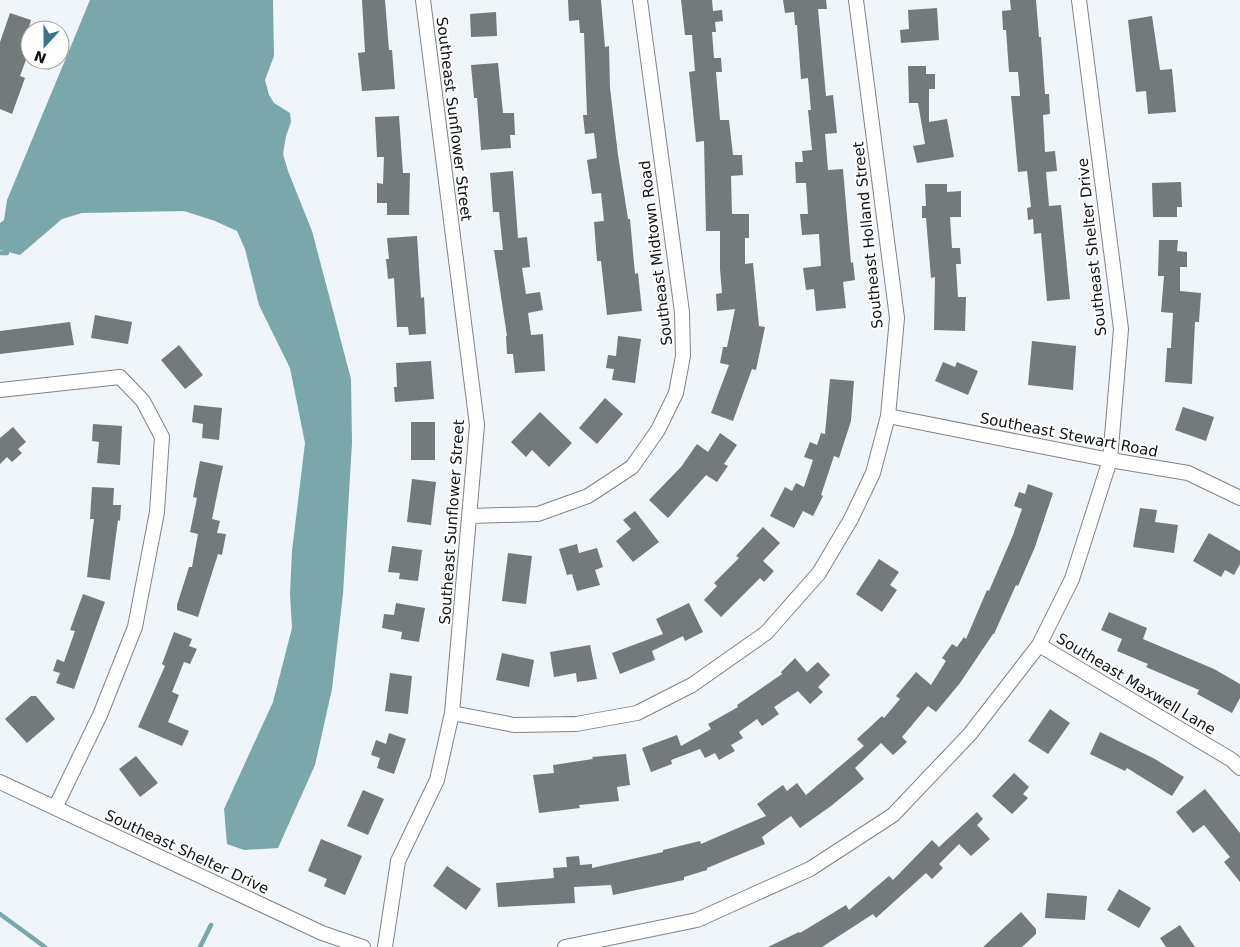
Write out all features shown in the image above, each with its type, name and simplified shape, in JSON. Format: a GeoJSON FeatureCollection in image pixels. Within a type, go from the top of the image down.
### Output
{"type":"FeatureCollection","features":[{"type":"Feature","properties":{"kind":"street","name":"Southeast Sunflower Street"},"geometry":{"type":"LineString","coordinates":[[385,947],[398,861],[437,780],[452,713],[477,425],[423,0]]}},
{"type":"Feature","properties":{"kind":"street","name":"Southeast Midtown Road"},"geometry":{"type":"LineString","coordinates":[[470,516],[538,514],[588,496],[632,467],[658,430],[676,393],[683,356],[682,312],[640,0]]}},
{"type":"Feature","properties":{"kind":"street","name":"Southeast Holland Street"},"geometry":{"type":"LineString","coordinates":[[452,713],[514,724],[576,724],[637,713],[692,685],[766,633],[819,573],[851,519],[873,473],[888,416],[897,318],[856,0]]}},
{"type":"Feature","properties":{"kind":"street","name":"Southeast Shelter Drive"},"geometry":{"type":"LineString","coordinates":[[565,947],[698,920],[810,869],[893,815],[970,734],[1039,645],[1072,579],[1110,460],[1120,329],[1079,0]]}},
{"type":"Feature","properties":{"kind":"street"},"geometry":{"type":"LineString","coordinates":[[0,390],[120,377],[143,401],[162,437],[157,512],[135,627],[100,715],[55,808]]}},
{"type":"Feature","properties":{"kind":"street","name":"Southeast Stewart Road"},"geometry":{"type":"LineString","coordinates":[[888,416],[1110,460],[1188,473],[1240,498]]}},
{"type":"Feature","properties":{"kind":"street","name":"Southeast Maxwell Lane"},"geometry":{"type":"LineString","coordinates":[[1039,645],[1232,760],[1240,768]]}},
{"type":"Feature","properties":{"kind":"street","name":"Southeast Shelter Drive"},"geometry":{"type":"LineString","coordinates":[[0,782],[322,933],[363,947]]}},
{"type":"Feature","properties":{"kind":"water"},"geometry":{"type":"Polygon","coordinates":[[[90,0],[273,0],[274,56],[265,80],[269,95],[274,103],[290,113],[291,122],[283,154],[312,231],[351,379],[352,443],[343,594],[332,689],[315,765],[278,848],[244,850],[227,844],[224,809],[273,702],[292,628],[290,594],[292,551],[305,443],[290,368],[259,305],[245,249],[237,231],[215,221],[184,211],[82,213],[62,219],[20,255],[0,250],[0,223],[4,220],[7,200],[61,70],[70,70],[70,48],[90,0]]]}},
{"type":"Feature","properties":{"kind":"building"},"geometry":{"type":"Polygon","coordinates":[[[362,0],[385,0],[389,50],[392,50],[395,89],[362,91],[358,53],[365,52],[362,0]]]}},
{"type":"Feature","properties":{"kind":"building"},"geometry":{"type":"Polygon","coordinates":[[[568,0],[601,0],[605,47],[609,46],[610,88],[618,155],[628,219],[630,219],[635,274],[638,273],[642,311],[607,315],[601,261],[597,261],[594,222],[604,221],[601,193],[592,194],[587,160],[597,158],[594,133],[585,134],[583,115],[587,115],[584,33],[580,33],[579,20],[569,21],[568,0]]]}},
{"type":"Feature","properties":{"kind":"building"},"geometry":{"type":"Polygon","coordinates":[[[681,0],[712,0],[713,11],[722,10],[723,21],[715,22],[716,32],[712,32],[714,58],[721,58],[722,72],[716,72],[720,120],[729,120],[733,155],[742,155],[743,175],[731,176],[732,214],[749,214],[749,238],[745,238],[745,264],[753,263],[759,326],[765,327],[756,370],[752,369],[733,421],[711,413],[729,365],[720,363],[723,347],[727,347],[735,309],[717,311],[716,294],[722,293],[720,231],[706,231],[704,141],[696,142],[689,72],[695,71],[692,35],[685,35],[681,0]]]}},
{"type":"Feature","properties":{"kind":"building"},"geometry":{"type":"Polygon","coordinates":[[[783,0],[826,0],[827,9],[818,9],[826,96],[833,95],[837,133],[825,134],[828,170],[843,169],[851,263],[853,262],[855,280],[843,282],[846,308],[816,311],[814,289],[806,290],[803,268],[821,266],[819,234],[802,235],[800,214],[808,214],[806,183],[796,183],[795,162],[803,162],[802,151],[812,150],[808,110],[811,110],[808,78],[801,79],[797,25],[795,25],[794,12],[785,13],[783,0]]]}},
{"type":"Feature","properties":{"kind":"building"},"geometry":{"type":"Polygon","coordinates":[[[1010,0],[1036,0],[1045,94],[1049,94],[1050,114],[1043,115],[1045,152],[1055,151],[1057,171],[1046,172],[1049,206],[1061,205],[1070,299],[1047,301],[1041,233],[1034,234],[1033,219],[1028,220],[1027,208],[1031,207],[1027,171],[1018,172],[1011,96],[1020,96],[1018,72],[1009,72],[1006,30],[1003,30],[1002,11],[1011,10],[1010,0]]]}},
{"type":"Feature","properties":{"kind":"building"},"geometry":{"type":"Polygon","coordinates":[[[937,8],[939,40],[901,43],[900,30],[909,29],[908,10],[937,8]]]}},
{"type":"Feature","properties":{"kind":"building"},"geometry":{"type":"Polygon","coordinates":[[[496,12],[497,36],[471,37],[470,14],[496,12]]]}},
{"type":"Feature","properties":{"kind":"building"},"geometry":{"type":"Polygon","coordinates":[[[10,13],[31,20],[20,20],[20,70],[22,70],[20,76],[25,78],[12,114],[0,109],[0,42],[10,13]]]}},
{"type":"Feature","properties":{"kind":"building"},"geometry":{"type":"Polygon","coordinates":[[[1152,16],[1160,70],[1172,69],[1176,112],[1148,114],[1146,91],[1136,92],[1128,20],[1152,16]]]}},
{"type":"Feature","properties":{"kind":"building"},"geometry":{"type":"Polygon","coordinates":[[[498,63],[503,113],[514,113],[515,135],[510,135],[511,148],[481,150],[477,98],[474,98],[471,65],[498,63]]]}},
{"type":"Feature","properties":{"kind":"building"},"geometry":{"type":"Polygon","coordinates":[[[908,66],[926,66],[926,74],[935,74],[935,89],[929,89],[929,122],[947,119],[954,157],[917,163],[913,146],[925,144],[918,103],[909,103],[908,66]]]}},
{"type":"Feature","properties":{"kind":"building"},"geometry":{"type":"Polygon","coordinates":[[[399,116],[403,173],[410,173],[409,215],[387,215],[387,203],[377,203],[377,183],[383,184],[384,157],[377,157],[375,117],[399,116]]]}},
{"type":"Feature","properties":{"kind":"building"},"geometry":{"type":"Polygon","coordinates":[[[513,171],[518,238],[527,237],[530,267],[522,268],[526,294],[540,292],[543,310],[528,313],[531,335],[543,334],[545,371],[515,373],[513,354],[507,354],[507,336],[494,250],[503,250],[499,212],[493,212],[490,173],[513,171]]]}},
{"type":"Feature","properties":{"kind":"building"},"geometry":{"type":"Polygon","coordinates":[[[1181,182],[1182,207],[1177,207],[1177,217],[1153,217],[1152,183],[1181,182]]]}},
{"type":"Feature","properties":{"kind":"building"},"geometry":{"type":"Polygon","coordinates":[[[925,184],[947,184],[947,192],[961,191],[961,217],[950,217],[952,248],[960,248],[961,264],[956,264],[958,297],[966,297],[965,331],[934,330],[935,277],[931,278],[926,218],[922,218],[922,206],[926,206],[925,184]]]}},
{"type":"Feature","properties":{"kind":"building"},"geometry":{"type":"Polygon","coordinates":[[[417,236],[421,298],[424,297],[426,334],[409,335],[408,327],[397,327],[394,278],[388,279],[386,259],[389,259],[387,238],[417,236]]]}},
{"type":"Feature","properties":{"kind":"building"},"geometry":{"type":"Polygon","coordinates":[[[1159,240],[1178,240],[1177,251],[1187,252],[1187,267],[1180,267],[1180,291],[1201,293],[1199,322],[1195,322],[1192,384],[1165,382],[1167,348],[1171,348],[1173,313],[1161,312],[1164,276],[1158,276],[1159,240]]]}},
{"type":"Feature","properties":{"kind":"building"},"geometry":{"type":"Polygon","coordinates":[[[95,315],[132,322],[128,344],[91,338],[95,315]]]}},
{"type":"Feature","properties":{"kind":"building"},"geometry":{"type":"Polygon","coordinates":[[[70,322],[74,345],[0,354],[0,331],[70,322]]]}},
{"type":"Feature","properties":{"kind":"building"},"geometry":{"type":"Polygon","coordinates":[[[618,336],[641,339],[635,383],[612,380],[614,369],[606,368],[608,355],[616,356],[618,336]]]}},
{"type":"Feature","properties":{"kind":"building"},"geometry":{"type":"Polygon","coordinates":[[[1032,341],[1076,346],[1073,390],[1028,385],[1032,341]]]}},
{"type":"Feature","properties":{"kind":"building"},"geometry":{"type":"Polygon","coordinates":[[[179,345],[203,375],[185,389],[161,360],[179,345]]]}},
{"type":"Feature","properties":{"kind":"building"},"geometry":{"type":"Polygon","coordinates":[[[431,361],[434,399],[395,402],[394,387],[397,387],[396,363],[431,361]]]}},
{"type":"Feature","properties":{"kind":"building"},"geometry":{"type":"Polygon","coordinates":[[[943,362],[955,367],[957,362],[978,371],[968,395],[935,381],[943,362]]]}},
{"type":"Feature","properties":{"kind":"building"},"geometry":{"type":"Polygon","coordinates":[[[830,379],[854,381],[851,421],[839,458],[834,456],[821,495],[823,496],[813,516],[803,511],[794,528],[770,516],[785,487],[792,491],[796,483],[804,487],[813,460],[804,457],[810,442],[817,445],[821,433],[825,434],[830,379]]]}},
{"type":"Feature","properties":{"kind":"building"},"geometry":{"type":"Polygon","coordinates":[[[605,398],[623,414],[597,444],[579,428],[605,398]]]}},
{"type":"Feature","properties":{"kind":"building"},"geometry":{"type":"Polygon","coordinates":[[[194,405],[222,408],[219,440],[202,438],[203,424],[192,422],[194,405]]]}},
{"type":"Feature","properties":{"kind":"building"},"geometry":{"type":"Polygon","coordinates":[[[1183,407],[1214,417],[1206,441],[1175,430],[1183,407]]]}},
{"type":"Feature","properties":{"kind":"building"},"geometry":{"type":"Polygon","coordinates":[[[540,412],[572,443],[549,467],[532,450],[526,457],[511,442],[540,412]]]}},
{"type":"Feature","properties":{"kind":"building"},"geometry":{"type":"Polygon","coordinates":[[[411,422],[435,422],[435,460],[411,460],[411,422]]]}},
{"type":"Feature","properties":{"kind":"building"},"geometry":{"type":"Polygon","coordinates":[[[93,424],[122,426],[120,465],[97,463],[99,442],[92,441],[93,424]]]}},
{"type":"Feature","properties":{"kind":"building"},"geometry":{"type":"Polygon","coordinates":[[[13,427],[26,442],[18,449],[22,453],[12,462],[7,457],[0,464],[0,438],[13,427]]]}},
{"type":"Feature","properties":{"kind":"building"},"geometry":{"type":"Polygon","coordinates":[[[720,433],[737,445],[724,464],[728,466],[717,482],[706,475],[668,518],[649,500],[681,467],[697,444],[708,452],[720,433]]]}},
{"type":"Feature","properties":{"kind":"building"},"geometry":{"type":"Polygon","coordinates":[[[200,461],[223,466],[212,519],[220,521],[217,533],[226,534],[222,555],[218,554],[198,617],[177,610],[177,605],[189,567],[192,567],[198,534],[190,532],[197,498],[193,497],[200,461]]]}},
{"type":"Feature","properties":{"kind":"building"},"geometry":{"type":"Polygon","coordinates":[[[412,479],[436,482],[431,525],[407,522],[412,479]]]}},
{"type":"Feature","properties":{"kind":"building"},"geometry":{"type":"Polygon","coordinates":[[[1028,484],[1053,493],[1035,547],[994,634],[960,683],[936,712],[928,706],[902,737],[907,742],[893,755],[881,743],[855,768],[864,779],[831,806],[800,828],[791,816],[762,837],[765,844],[707,868],[707,870],[684,877],[684,880],[613,895],[611,885],[574,887],[575,903],[498,907],[496,883],[554,878],[553,868],[567,867],[566,857],[579,856],[580,865],[592,864],[592,868],[663,852],[663,850],[700,841],[701,844],[766,816],[757,804],[783,785],[787,791],[797,783],[806,795],[864,746],[857,739],[882,716],[884,718],[900,699],[896,696],[916,672],[931,685],[946,661],[942,658],[952,644],[957,647],[964,637],[966,639],[1013,535],[1022,509],[1014,506],[1019,492],[1025,494],[1028,484]]]}},
{"type":"Feature","properties":{"kind":"building"},"geometry":{"type":"Polygon","coordinates":[[[92,487],[114,488],[113,505],[121,505],[110,580],[87,577],[94,519],[90,519],[92,487]]]}},
{"type":"Feature","properties":{"kind":"building"},"geometry":{"type":"Polygon","coordinates":[[[1140,508],[1157,510],[1155,522],[1178,525],[1174,553],[1133,547],[1140,508]]]}},
{"type":"Feature","properties":{"kind":"building"},"geometry":{"type":"Polygon","coordinates":[[[635,511],[659,542],[633,562],[616,541],[631,529],[623,520],[635,511]]]}},
{"type":"Feature","properties":{"kind":"building"},"geometry":{"type":"Polygon","coordinates":[[[763,527],[780,543],[763,561],[774,571],[764,582],[760,578],[721,617],[704,600],[717,586],[714,583],[739,558],[736,556],[763,527]]]}},
{"type":"Feature","properties":{"kind":"building"},"geometry":{"type":"Polygon","coordinates":[[[1209,533],[1240,551],[1240,564],[1234,575],[1225,570],[1221,577],[1193,561],[1209,533]]]}},
{"type":"Feature","properties":{"kind":"building"},"geometry":{"type":"Polygon","coordinates":[[[577,544],[579,553],[597,548],[603,567],[595,570],[600,585],[577,591],[572,574],[567,575],[559,549],[577,544]]]}},
{"type":"Feature","properties":{"kind":"building"},"geometry":{"type":"Polygon","coordinates":[[[392,546],[422,550],[418,581],[399,579],[400,573],[388,572],[392,546]]]}},
{"type":"Feature","properties":{"kind":"building"},"geometry":{"type":"Polygon","coordinates":[[[508,553],[532,556],[526,604],[502,601],[508,553]]]}},
{"type":"Feature","properties":{"kind":"building"},"geometry":{"type":"Polygon","coordinates":[[[879,559],[899,572],[890,585],[897,590],[882,612],[856,594],[879,559]]]}},
{"type":"Feature","properties":{"kind":"building"},"geometry":{"type":"Polygon","coordinates":[[[83,594],[105,602],[74,689],[56,683],[60,673],[53,671],[57,659],[64,662],[75,631],[70,630],[83,594]]]}},
{"type":"Feature","properties":{"kind":"building"},"geometry":{"type":"Polygon","coordinates":[[[396,603],[425,608],[419,642],[401,639],[402,632],[382,628],[384,614],[394,615],[396,603]]]}},
{"type":"Feature","properties":{"kind":"building"},"geometry":{"type":"Polygon","coordinates":[[[689,603],[703,632],[685,641],[683,636],[652,651],[655,660],[620,674],[612,653],[663,634],[656,619],[689,603]]]}},
{"type":"Feature","properties":{"kind":"building"},"geometry":{"type":"Polygon","coordinates":[[[1109,612],[1147,628],[1143,639],[1214,669],[1240,684],[1240,698],[1232,713],[1197,694],[1199,690],[1146,667],[1148,664],[1117,651],[1122,639],[1101,630],[1109,612]]]}},
{"type":"Feature","properties":{"kind":"building"},"geometry":{"type":"Polygon","coordinates":[[[174,632],[192,639],[189,646],[197,649],[190,664],[184,662],[172,692],[179,695],[168,722],[189,731],[182,746],[138,727],[165,666],[162,664],[174,632]]]}},
{"type":"Feature","properties":{"kind":"building"},"geometry":{"type":"Polygon","coordinates":[[[590,645],[597,679],[577,682],[576,673],[554,677],[550,652],[590,645]]]}},
{"type":"Feature","properties":{"kind":"building"},"geometry":{"type":"Polygon","coordinates":[[[502,653],[534,660],[529,687],[496,680],[502,653]]]}},
{"type":"Feature","properties":{"kind":"building"},"geometry":{"type":"Polygon","coordinates":[[[795,658],[807,672],[818,662],[830,675],[818,687],[823,692],[810,704],[798,691],[774,707],[779,714],[762,726],[757,719],[739,732],[743,738],[731,745],[735,751],[719,760],[715,753],[705,758],[700,749],[671,760],[672,764],[651,772],[642,748],[677,735],[681,746],[711,729],[708,724],[738,707],[737,705],[782,674],[781,672],[795,658]]]}},
{"type":"Feature","properties":{"kind":"building"},"geometry":{"type":"Polygon","coordinates":[[[390,673],[412,676],[408,714],[385,711],[390,673]]]}},
{"type":"Feature","properties":{"kind":"building"},"geometry":{"type":"Polygon","coordinates":[[[31,696],[36,696],[55,719],[27,743],[5,719],[31,696]]]}},
{"type":"Feature","properties":{"kind":"building"},"geometry":{"type":"Polygon","coordinates":[[[1050,709],[1070,723],[1048,754],[1028,741],[1050,709]]]}},
{"type":"Feature","properties":{"kind":"building"},"geometry":{"type":"Polygon","coordinates":[[[1100,732],[1155,759],[1184,777],[1172,796],[1127,768],[1125,771],[1090,754],[1100,732]]]}},
{"type":"Feature","properties":{"kind":"building"},"geometry":{"type":"Polygon","coordinates":[[[389,733],[406,739],[394,774],[377,768],[380,758],[371,755],[376,740],[386,744],[389,733]]]}},
{"type":"Feature","properties":{"kind":"building"},"geometry":{"type":"Polygon","coordinates":[[[626,754],[630,785],[617,787],[619,801],[579,805],[580,808],[539,813],[533,775],[554,773],[553,765],[593,759],[592,757],[626,754]]]}},
{"type":"Feature","properties":{"kind":"building"},"geometry":{"type":"Polygon","coordinates":[[[136,756],[158,783],[140,797],[119,769],[136,756]]]}},
{"type":"Feature","properties":{"kind":"building"},"geometry":{"type":"Polygon","coordinates":[[[1014,773],[1029,787],[1023,794],[1028,798],[1012,814],[992,796],[1014,773]]]}},
{"type":"Feature","properties":{"kind":"building"},"geometry":{"type":"Polygon","coordinates":[[[1205,789],[1240,833],[1240,882],[1224,862],[1230,857],[1204,825],[1193,833],[1176,812],[1205,789]]]}},
{"type":"Feature","properties":{"kind":"building"},"geometry":{"type":"Polygon","coordinates":[[[363,790],[384,799],[368,835],[347,826],[363,790]]]}},
{"type":"Feature","properties":{"kind":"building"},"geometry":{"type":"Polygon","coordinates":[[[977,812],[983,819],[977,825],[990,839],[971,856],[959,844],[939,864],[943,868],[932,879],[926,873],[876,918],[873,914],[822,947],[768,947],[800,933],[846,905],[849,910],[889,876],[893,880],[932,840],[939,847],[977,812]]]}},
{"type":"Feature","properties":{"kind":"building"},"geometry":{"type":"Polygon","coordinates":[[[321,839],[362,856],[345,895],[324,886],[327,879],[308,871],[321,839]]]}},
{"type":"Feature","properties":{"kind":"building"},"geometry":{"type":"Polygon","coordinates":[[[447,866],[481,889],[466,910],[433,886],[447,866]]]}},
{"type":"Feature","properties":{"kind":"building"},"geometry":{"type":"Polygon","coordinates":[[[1119,889],[1151,908],[1139,928],[1107,910],[1119,889]]]}},
{"type":"Feature","properties":{"kind":"building"},"geometry":{"type":"Polygon","coordinates":[[[1047,893],[1087,896],[1085,920],[1045,918],[1047,893]]]}},
{"type":"Feature","properties":{"kind":"building"},"geometry":{"type":"Polygon","coordinates":[[[1021,912],[1036,929],[1036,934],[1022,947],[983,947],[1021,912]]]}},
{"type":"Feature","properties":{"kind":"building"},"geometry":{"type":"Polygon","coordinates":[[[1180,925],[1195,947],[1166,947],[1160,938],[1180,925]]]}},
{"type":"Feature","properties":{"kind":"waterway"},"geometry":{"type":"LineString","coordinates":[[0,253],[7,253]]}},
{"type":"Feature","properties":{"kind":"waterway"},"geometry":{"type":"LineString","coordinates":[[0,914],[45,947]]}},
{"type":"Feature","properties":{"kind":"waterway"},"geometry":{"type":"LineString","coordinates":[[200,947],[211,925]]}}]}
